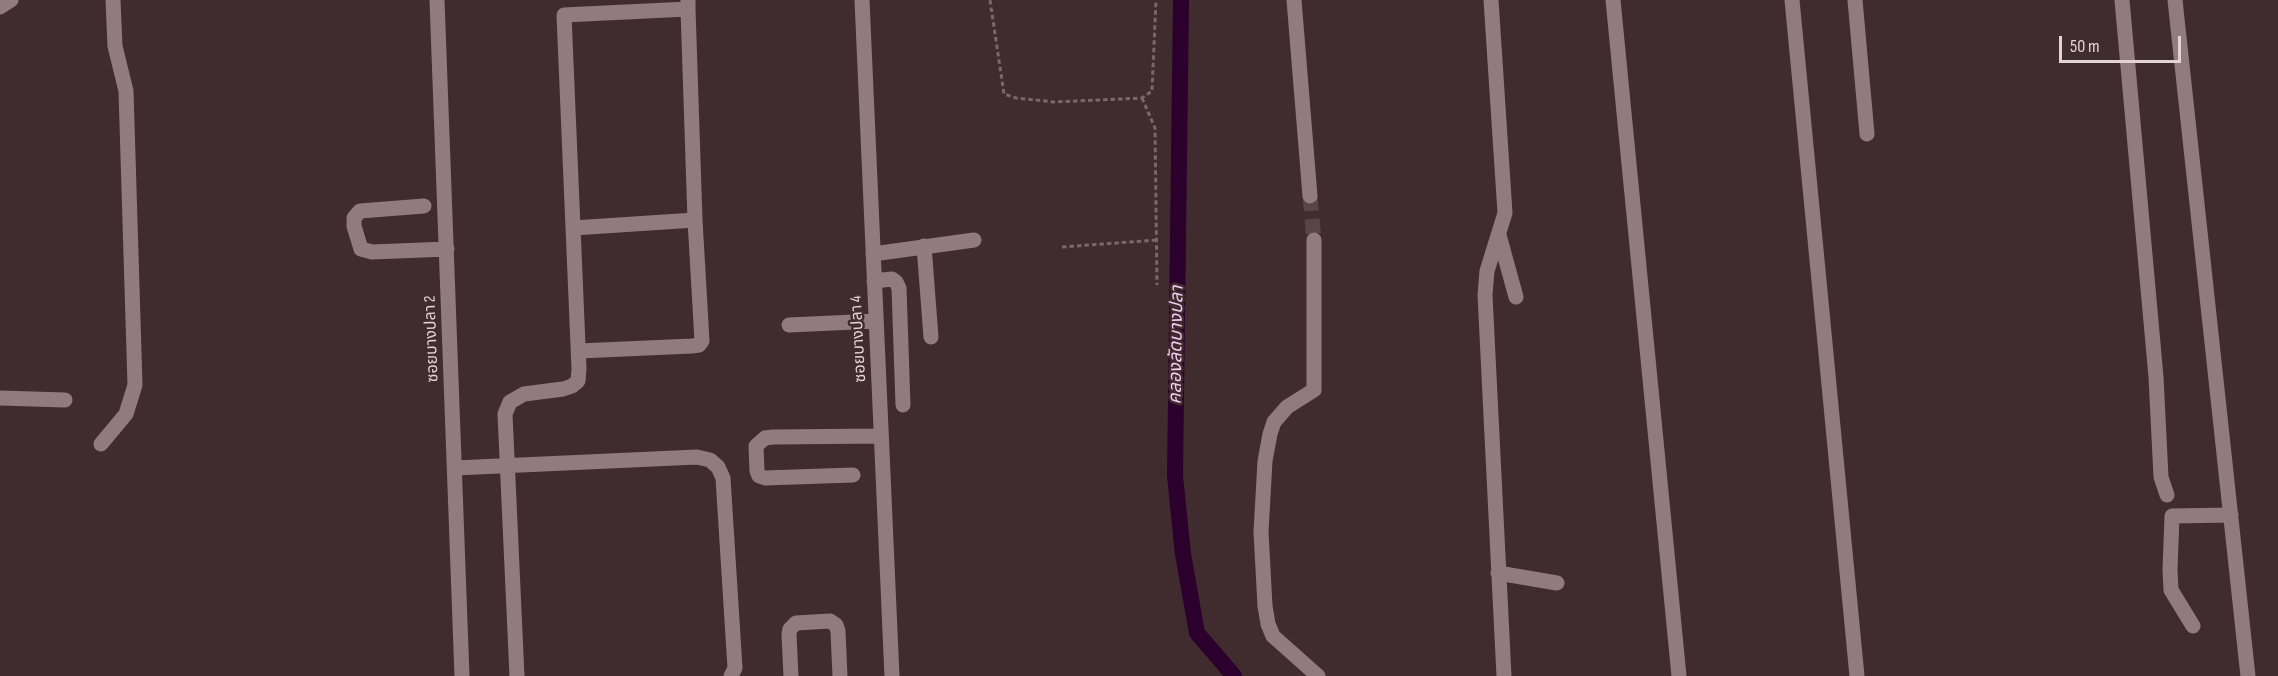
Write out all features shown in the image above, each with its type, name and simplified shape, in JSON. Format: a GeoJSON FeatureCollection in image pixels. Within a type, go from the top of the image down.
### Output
{"type":"FeatureCollection","features":[{"type":"Feature","properties":{"kind":"street"},"geometry":{"type":"LineString","coordinates":[[0,7],[11,0]]}},
{"type":"Feature","properties":{"kind":"street"},"geometry":{"type":"LineString","coordinates":[[101,444],[126,414],[135,385],[126,91],[115,46],[113,0]]}},
{"type":"Feature","properties":{"kind":"street","name":"ซอยบางปลา 2"},"geometry":{"type":"LineString","coordinates":[[437,0],[462,676]]}},
{"type":"Feature","properties":{"kind":"street","name":"ซอยบางปลา 4"},"geometry":{"type":"LineString","coordinates":[[862,0],[892,676]]}},
{"type":"Feature","properties":{"kind":"street"},"geometry":{"type":"LineString","coordinates":[[1294,0],[1310,196]]}},
{"type":"Feature","properties":{"kind":"street"},"geometry":{"type":"LineString","coordinates":[[1491,0],[1505,213],[1487,271],[1485,295],[1504,676]]}},
{"type":"Feature","properties":{"kind":"street"},"geometry":{"type":"LineString","coordinates":[[1613,0],[1679,676]]}},
{"type":"Feature","properties":{"kind":"street"},"geometry":{"type":"LineString","coordinates":[[1792,0],[1857,676]]}},
{"type":"Feature","properties":{"kind":"street"},"geometry":{"type":"LineString","coordinates":[[1856,0],[1867,134]]}},
{"type":"Feature","properties":{"kind":"street"},"geometry":{"type":"LineString","coordinates":[[2122,0],[2156,377],[2161,477],[2167,495]]}},
{"type":"Feature","properties":{"kind":"street"},"geometry":{"type":"LineString","coordinates":[[2175,0],[2248,676]]}},
{"type":"Feature","properties":{"kind":"street"},"geometry":{"type":"LineString","coordinates":[[517,676],[505,414],[510,402],[524,394],[562,389],[578,381],[579,351],[564,7],[688,4],[695,220],[702,341],[699,345],[579,351]]}},
{"type":"Feature","properties":{"kind":"street"},"geometry":{"type":"LineString","coordinates":[[424,206],[360,211],[354,218],[354,226],[361,249],[372,252],[447,249]]}},
{"type":"Feature","properties":{"kind":"street"},"geometry":{"type":"LineString","coordinates":[[573,228],[695,220]]}},
{"type":"Feature","properties":{"kind":"street"},"geometry":{"type":"LineString","coordinates":[[1499,234],[1516,297]]}},
{"type":"Feature","properties":{"kind":"street"},"geometry":{"type":"LineString","coordinates":[[873,254],[974,240]]}},
{"type":"Feature","properties":{"kind":"street"},"geometry":{"type":"LineString","coordinates":[[1314,240],[1314,390],[1287,407],[1274,422],[1265,460],[1261,532],[1268,624],[1273,636],[1318,676]]}},
{"type":"Feature","properties":{"kind":"street"},"geometry":{"type":"LineString","coordinates":[[924,246],[932,338]]}},
{"type":"Feature","properties":{"kind":"street"},"geometry":{"type":"LineString","coordinates":[[874,281],[892,279],[899,288],[903,405]]}},
{"type":"Feature","properties":{"kind":"street"},"geometry":{"type":"LineString","coordinates":[[789,325],[876,321]]}},
{"type":"Feature","properties":{"kind":"street"},"geometry":{"type":"LineString","coordinates":[[0,398],[64,400]]}},
{"type":"Feature","properties":{"kind":"street"},"geometry":{"type":"LineString","coordinates":[[853,476],[765,478],[759,476],[757,471],[756,446],[765,438],[773,437],[881,436]]}},
{"type":"Feature","properties":{"kind":"street"},"geometry":{"type":"LineString","coordinates":[[455,468],[698,457],[710,460],[718,466],[723,478],[725,501],[735,668],[731,676]]}},
{"type":"Feature","properties":{"kind":"street"},"geometry":{"type":"LineString","coordinates":[[2193,626],[2171,590],[2172,516],[2231,514]]}},
{"type":"Feature","properties":{"kind":"street"},"geometry":{"type":"LineString","coordinates":[[1498,573],[1557,583]]}},
{"type":"Feature","properties":{"kind":"street"},"geometry":{"type":"LineString","coordinates":[[791,676],[790,628],[796,623],[830,621],[836,625],[838,631],[840,676]]}},
{"type":"Feature","properties":{"kind":"path"},"geometry":{"type":"LineString","coordinates":[[990,0],[1004,94],[1016,98],[1053,102],[1142,98],[1152,91],[1156,0]]}},
{"type":"Feature","properties":{"kind":"path"},"geometry":{"type":"LineString","coordinates":[[1142,98],[1155,128],[1157,285]]}},
{"type":"Feature","properties":{"kind":"path"},"geometry":{"type":"LineString","coordinates":[[1062,247],[1156,240]]}},
{"type":"Feature","properties":{"kind":"waterway","name":"คลองลัดบางปลา"},"geometry":{"type":"LineString","coordinates":[[1181,0],[1175,476],[1183,554],[1197,633],[1234,676]]}},
{"type":"Feature","properties":{"kind":"tunnel"},"geometry":{"type":"LineString","coordinates":[[1310,196],[1314,240]]}}]}
